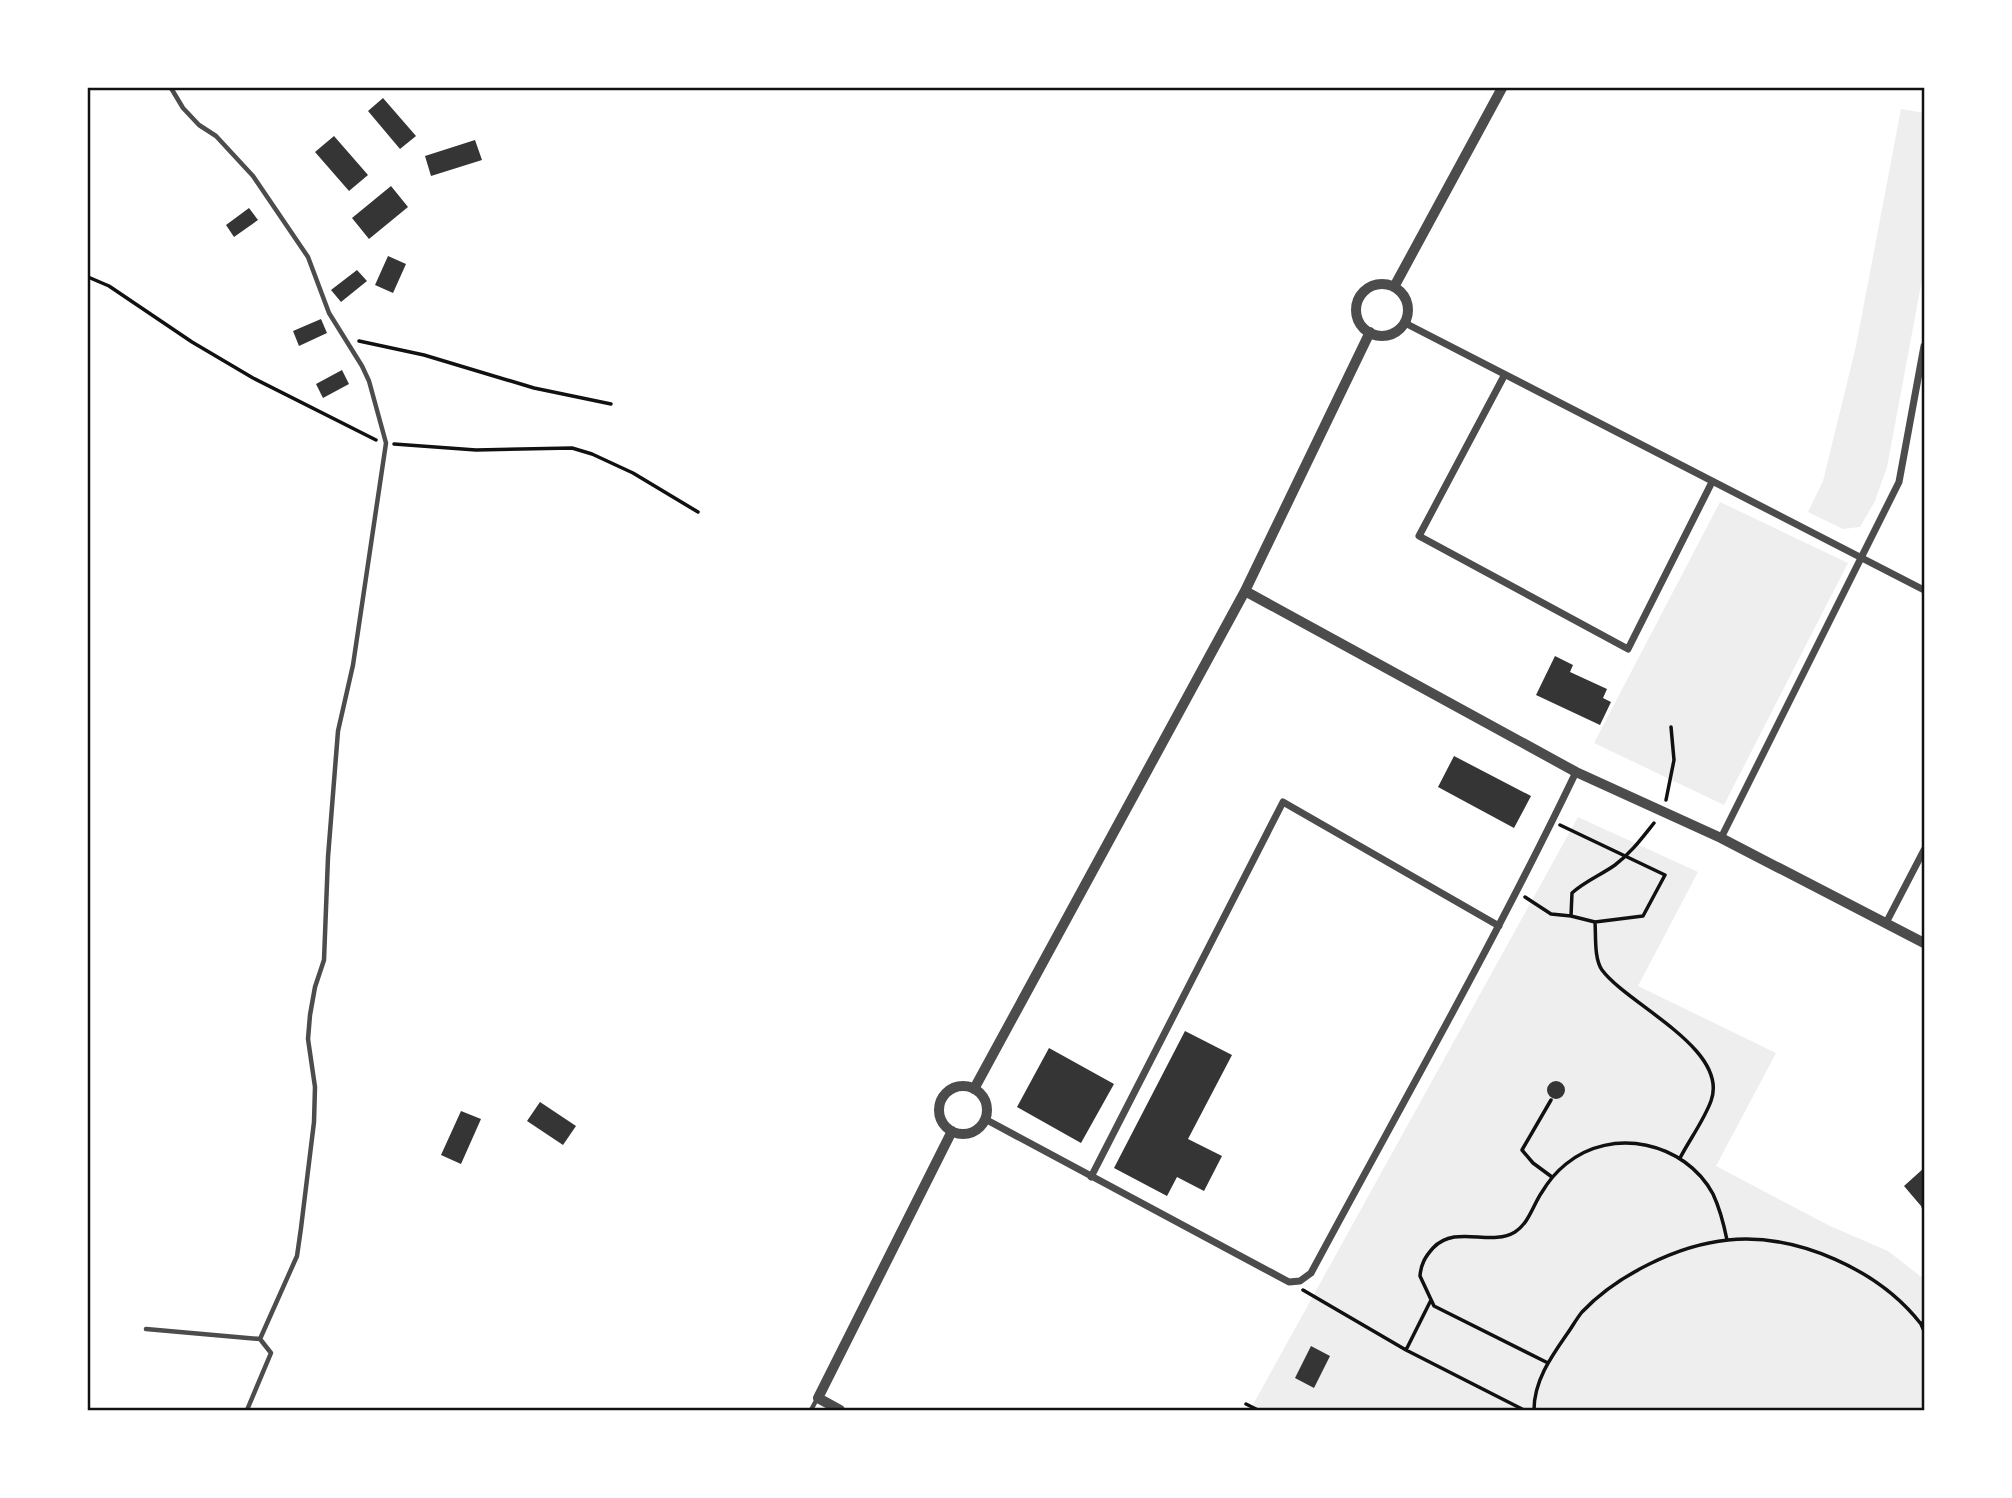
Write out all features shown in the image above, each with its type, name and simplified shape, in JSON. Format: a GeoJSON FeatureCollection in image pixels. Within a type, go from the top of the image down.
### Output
{"type":"FeatureCollection","features":[{"type":"Feature","properties":{"kind":"street"},"geometry":{"type":"LineString","coordinates":[[1394,287],[1502,88]]}},
{"type":"Feature","properties":{"kind":"street"},"geometry":{"type":"LineString","coordinates":[[1381,284],[1394,287],[1404,294],[1407,302],[1405,323],[1390,335],[1381,336],[1370,332],[1360,323],[1357,314],[1360,297],[1373,286],[1381,284]]}},
{"type":"Feature","properties":{"kind":"street"},"geometry":{"type":"LineString","coordinates":[[1405,323],[1924,590]]}},
{"type":"Feature","properties":{"kind":"street"},"geometry":{"type":"LineString","coordinates":[[974,1089],[1245,591],[1370,332]]}},
{"type":"Feature","properties":{"kind":"street"},"geometry":{"type":"LineString","coordinates":[[1721,838],[1899,482],[1924,346]]}},
{"type":"Feature","properties":{"kind":"street"},"geometry":{"type":"LineString","coordinates":[[1504,376],[1419,536],[1628,649],[1712,482]]}},
{"type":"Feature","properties":{"kind":"street"},"geometry":{"type":"LineString","coordinates":[[1245,591],[1576,772],[1721,838],[1924,943]]}},
{"type":"Feature","properties":{"kind":"street"},"geometry":{"type":"LineString","coordinates":[[985,1119],[1289,1282],[1300,1281],[1311,1273],[1499,926],[1576,772]]}},
{"type":"Feature","properties":{"kind":"street"},"geometry":{"type":"LineString","coordinates":[[1091,1177],[1283,802],[1499,926]]}},
{"type":"Feature","properties":{"kind":"street"},"geometry":{"type":"LineString","coordinates":[[1886,923],[1924,850]]}},
{"type":"Feature","properties":{"kind":"street"},"geometry":{"type":"LineString","coordinates":[[956,1087],[974,1089],[984,1097],[987,1104],[985,1119],[975,1131],[952,1131],[941,1119],[943,1096],[956,1087]]}},
{"type":"Feature","properties":{"kind":"street"},"geometry":{"type":"LineString","coordinates":[[840,1410],[818,1398],[952,1131]]}},
{"type":"Feature","properties":{"kind":"lane"},"geometry":{"type":"LineString","coordinates":[[171,88],[183,108],[226,146],[253,176],[308,257],[319,282],[321,296],[369,381],[386,443],[353,665],[338,731],[326,881],[324,960],[315,987],[309,1027],[315,1099],[303,1216],[297,1256],[261,1339]]}},
{"type":"Feature","properties":{"kind":"lane"},"geometry":{"type":"LineString","coordinates":[[146,1329],[261,1339],[271,1353],[247,1410]]}},
{"type":"Feature","properties":{"kind":"lane"},"geometry":{"type":"LineString","coordinates":[[811,1410],[818,1398]]}},
{"type":"Feature","properties":{"kind":"path"},"geometry":{"type":"LineString","coordinates":[[344,338],[390,346],[534,388],[611,404]]}},
{"type":"Feature","properties":{"kind":"path"},"geometry":{"type":"LineString","coordinates":[[1516,891],[1551,914],[1595,922],[1643,916],[1665,875],[1552,821]]}},
{"type":"Feature","properties":{"kind":"path"},"geometry":{"type":"LineString","coordinates":[[1571,916],[1572,893],[1583,883]]}},
{"type":"Feature","properties":{"kind":"path"},"geometry":{"type":"LineString","coordinates":[[1595,922],[1601,968],[1632,998],[1698,1051],[1708,1065],[1713,1085],[1712,1099],[1680,1158]]}},
{"type":"Feature","properties":{"kind":"path"},"geometry":{"type":"LineString","coordinates":[[1551,1100],[1522,1150],[1533,1163],[1552,1177]]}},
{"type":"Feature","properties":{"kind":"path"},"geometry":{"type":"LineString","coordinates":[[1548,1363],[1434,1306],[1420,1276],[1426,1255],[1440,1241],[1466,1235],[1490,1237],[1514,1233],[1530,1215],[1552,1177],[1565,1164],[1587,1149],[1619,1142],[1648,1144],[1680,1158],[1698,1174],[1712,1193],[1727,1240]]}},
{"type":"Feature","properties":{"kind":"path"},"geometry":{"type":"LineString","coordinates":[[1534,1410],[1534,1396],[1548,1363],[1583,1312],[1619,1282],[1657,1261],[1693,1246],[1743,1239],[1795,1246],[1832,1258],[1873,1280],[1923,1323],[1924,1331]]}},
{"type":"Feature","properties":{"kind":"path"},"geometry":{"type":"LineString","coordinates":[[1289,1282],[1406,1350],[1524,1410]]}},
{"type":"Feature","properties":{"kind":"path"},"geometry":{"type":"LineString","coordinates":[[1406,1350],[1431,1300]]}},
{"type":"Feature","properties":{"kind":"path"},"geometry":{"type":"LineString","coordinates":[[1246,1404],[1258,1410]]}},
{"type":"Feature","properties":{"kind":"shaded area"},"geometry":{"type":"Polygon","coordinates":[[[1901,109],[1924,113],[1924,269],[1887,467],[1875,501],[1860,527],[1843,529],[1808,512],[1823,481],[1856,346],[1901,109]]]}},
{"type":"Feature","properties":{"kind":"shaded area"},"geometry":{"type":"Polygon","coordinates":[[[1720,502],[1848,563],[1724,805],[1594,743],[1720,502]]]}},
{"type":"Feature","properties":{"kind":"shaded area"},"geometry":{"type":"Polygon","coordinates":[[[1578,817],[1698,872],[1638,986],[1776,1053],[1716,1166],[1830,1226],[1888,1251],[1924,1279],[1924,1410],[1250,1410],[1578,817]]]}},
{"type":"Feature","properties":{"kind":"building"},"geometry":{"type":"Polygon","coordinates":[[[383,98],[416,136],[400,149],[368,111],[383,98]]]}},
{"type":"Feature","properties":{"kind":"building"},"geometry":{"type":"Polygon","coordinates":[[[334,136],[368,175],[349,191],[315,152],[334,136]]]}},
{"type":"Feature","properties":{"kind":"building"},"geometry":{"type":"Polygon","coordinates":[[[475,140],[482,160],[431,176],[425,156],[475,140]]]}},
{"type":"Feature","properties":{"kind":"building"},"geometry":{"type":"Polygon","coordinates":[[[391,186],[408,207],[369,239],[352,218],[391,186]]]}},
{"type":"Feature","properties":{"kind":"building"},"geometry":{"type":"Polygon","coordinates":[[[249,208],[258,220],[234,237],[226,225],[249,208]]]}},
{"type":"Feature","properties":{"kind":"building"},"geometry":{"type":"Polygon","coordinates":[[[388,256],[406,264],[393,293],[375,285],[388,256]]]}},
{"type":"Feature","properties":{"kind":"building"},"geometry":{"type":"Polygon","coordinates":[[[357,270],[367,281],[341,302],[331,290],[357,270]]]}},
{"type":"Feature","properties":{"kind":"building"},"geometry":{"type":"Polygon","coordinates":[[[321,319],[327,333],[299,346],[293,331],[321,319]]]}},
{"type":"Feature","properties":{"kind":"building"},"geometry":{"type":"Polygon","coordinates":[[[342,370],[349,384],[323,398],[316,384],[342,370]]]}},
{"type":"Feature","properties":{"kind":"building"},"geometry":{"type":"Polygon","coordinates":[[[1555,656],[1573,665],[1570,672],[1607,689],[1603,698],[1611,702],[1600,725],[1536,695],[1555,656]]]}},
{"type":"Feature","properties":{"kind":"building"},"geometry":{"type":"Polygon","coordinates":[[[1454,756],[1531,796],[1514,828],[1438,787],[1454,756]]]}},
{"type":"Feature","properties":{"kind":"building"},"geometry":{"type":"Polygon","coordinates":[[[1185,1031],[1232,1055],[1188,1139],[1222,1156],[1204,1191],[1177,1177],[1167,1196],[1114,1168],[1185,1031]]]}},
{"type":"Feature","properties":{"kind":"building"},"geometry":{"type":"Polygon","coordinates":[[[1049,1048],[1114,1084],[1081,1143],[1017,1107],[1049,1048]]]}},
{"type":"Feature","properties":{"kind":"building"},"geometry":{"type":"Polygon","coordinates":[[[1552,1081],[1560,1081],[1565,1090],[1563,1097],[1552,1099],[1547,1094],[1547,1086],[1552,1081]]]}},
{"type":"Feature","properties":{"kind":"building"},"geometry":{"type":"Polygon","coordinates":[[[540,1102],[576,1126],[563,1145],[527,1121],[540,1102]]]}},
{"type":"Feature","properties":{"kind":"building"},"geometry":{"type":"Polygon","coordinates":[[[461,1111],[481,1119],[461,1164],[441,1155],[461,1111]]]}},
{"type":"Feature","properties":{"kind":"building"},"geometry":{"type":"Polygon","coordinates":[[[1924,1168],[1924,1214],[1921,1206],[1904,1186],[1924,1168]]]}},
{"type":"Feature","properties":{"kind":"building"},"geometry":{"type":"Polygon","coordinates":[[[1311,1346],[1330,1356],[1314,1388],[1295,1378],[1311,1346]]]}}]}
